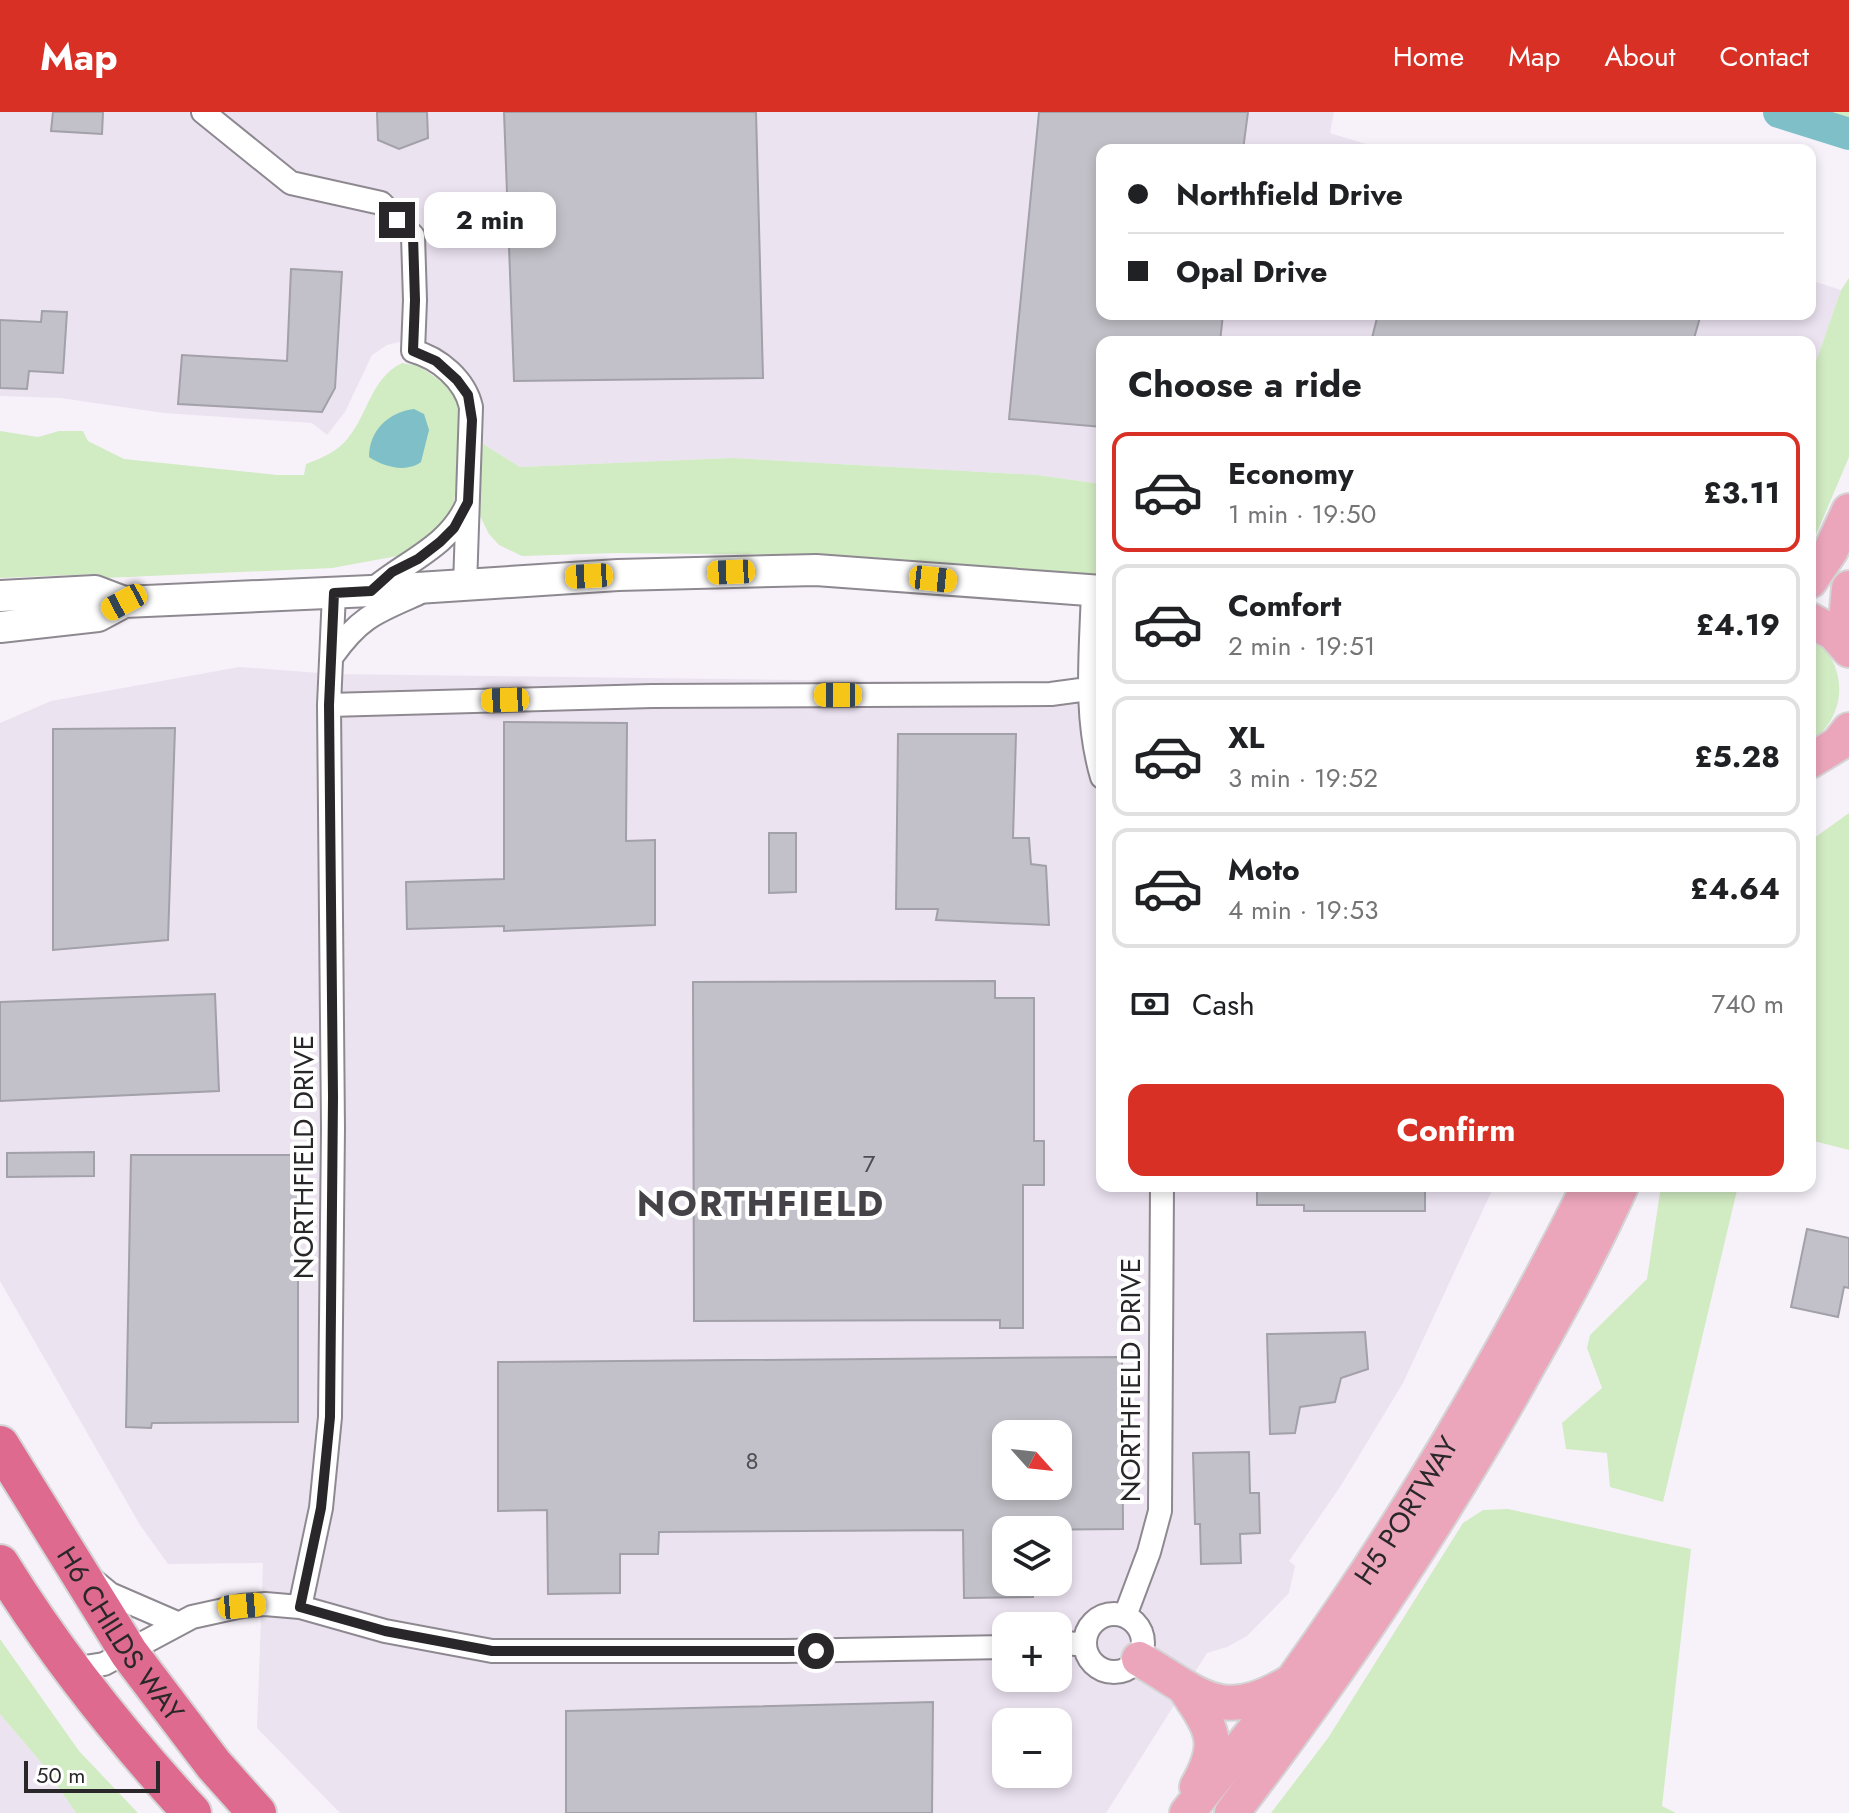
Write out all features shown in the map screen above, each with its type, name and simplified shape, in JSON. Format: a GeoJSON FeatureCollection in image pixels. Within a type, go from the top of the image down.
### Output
{"type":"FeatureCollection","features":[{"type":"Feature","properties":{"kind":"highway","name":"H6 CHILDS WAY"},"geometry":{"type":"LineString","coordinates":[[0,1445],[53,1530],[132,1746],[192,1813]]}},
{"type":"Feature","properties":{"kind":"highway","name":"H6 CHILDS WAY"},"geometry":{"type":"LineString","coordinates":[[4,1575],[206,1754],[257,1813]]}},
{"type":"Feature","properties":{"kind":"main road"},"geometry":{"type":"LineString","coordinates":[[1816,572],[1831,550],[1849,511]]}},
{"type":"Feature","properties":{"kind":"main road"},"geometry":{"type":"LineString","coordinates":[[1849,588],[1845,632],[1849,649]]}},
{"type":"Feature","properties":{"kind":"main road"},"geometry":{"type":"LineString","coordinates":[[1816,623],[1834,633],[1849,649]]}},
{"type":"Feature","properties":{"kind":"main road","name":"H5 PORTWAY"},"geometry":{"type":"LineString","coordinates":[[1185,1813],[1292,1681],[1453,1435],[1586,1192]]}},
{"type":"Feature","properties":{"kind":"main road","name":"H5 PORTWAY"},"geometry":{"type":"LineString","coordinates":[[1232,1813],[1335,1672],[1448,1500],[1540,1344],[1618,1192]]}},
{"type":"Feature","properties":{"kind":"main road"},"geometry":{"type":"LineString","coordinates":[[1139,1659],[1186,1690],[1226,1703],[1241,1703],[1269,1696],[1292,1681]]}},
{"type":"Feature","properties":{"kind":"main road"},"geometry":{"type":"LineString","coordinates":[[1185,1813],[1213,1754],[1211,1734],[1186,1690]]}},
{"type":"Feature","properties":{"kind":"street"},"geometry":{"type":"LineString","coordinates":[[203,112],[291,183],[381,203],[413,236],[413,351],[436,361],[457,380],[468,395],[472,420],[465,586]]}},
{"type":"Feature","properties":{"kind":"street"},"geometry":{"type":"LineString","coordinates":[[371,591],[392,572],[418,559],[440,542],[454,528],[468,502]]}},
{"type":"Feature","properties":{"kind":"street"},"geometry":{"type":"LineString","coordinates":[[0,596],[95,591],[124,602],[465,586],[618,575],[816,570],[1096,591]]}},
{"type":"Feature","properties":{"kind":"street"},"geometry":{"type":"LineString","coordinates":[[333,655],[351,630],[366,617],[434,587]]}},
{"type":"Feature","properties":{"kind":"street","name":"NORTHFIELD DRIVE"},"geometry":{"type":"LineString","coordinates":[[300,1607],[321,1508],[331,1389],[333,1097],[329,705],[334,593]]}},
{"type":"Feature","properties":{"kind":"street"},"geometry":{"type":"LineString","coordinates":[[0,627],[98,616],[124,602]]}},
{"type":"Feature","properties":{"kind":"street"},"geometry":{"type":"LineString","coordinates":[[1096,641],[1088,689],[1096,756]]}},
{"type":"Feature","properties":{"kind":"street"},"geometry":{"type":"LineString","coordinates":[[329,705],[652,696],[1051,694],[1088,689]]}},
{"type":"Feature","properties":{"kind":"street","name":"NORTHFIELD DRIVE"},"geometry":{"type":"LineString","coordinates":[[1125,1616],[1149,1552],[1160,1511],[1162,1192]]}},
{"type":"Feature","properties":{"kind":"street"},"geometry":{"type":"LineString","coordinates":[[53,1530],[73,1558],[110,1594],[177,1623]]}},
{"type":"Feature","properties":{"kind":"street"},"geometry":{"type":"LineString","coordinates":[[102,1662],[192,1617],[265,1604],[300,1607],[400,1635],[492,1651],[992,1647]]}},
{"type":"Feature","properties":{"kind":"street"},"geometry":{"type":"LineString","coordinates":[[1115,1614],[1125,1616],[1138,1626],[1143,1651],[1139,1659],[1124,1671],[1105,1672],[1091,1661],[1085,1645],[1090,1626],[1097,1619],[1115,1614]]}},
{"type":"Feature","properties":{"kind":"street"},"geometry":{"type":"LineString","coordinates":[[1072,1644],[1085,1645]]}},
{"type":"Feature","properties":{"kind":"shaded area"},"geometry":{"type":"Polygon","coordinates":[[[0,112],[1334,112],[1330,133],[1366,144],[1096,144],[1096,320],[1816,320],[1816,282],[1841,290],[1816,362],[1816,336],[1096,336],[1096,483],[1037,475],[732,458],[520,467],[480,442],[480,394],[466,369],[424,342],[413,339],[387,345],[372,355],[345,412],[327,435],[312,423],[164,413],[60,398],[0,396],[0,112]]]}},
{"type":"Feature","properties":{"kind":"shaded area"},"geometry":{"type":"Polygon","coordinates":[[[239,667],[333,674],[1096,684],[1096,1192],[1491,1192],[1403,1383],[1340,1487],[1289,1561],[1295,1566],[1289,1593],[1247,1636],[1207,1653],[1106,1813],[340,1813],[257,1728],[263,1563],[168,1564],[140,1525],[0,1281],[0,723],[51,701],[239,667]]]}},
{"type":"Feature","properties":{"kind":"shaded area"},"geometry":{"type":"Polygon","coordinates":[[[0,1714],[44,1766],[76,1813],[0,1813],[0,1714]]]}},
{"type":"Feature","properties":{"kind":"green space"},"geometry":{"type":"Polygon","coordinates":[[[1779,112],[1849,112],[1849,134],[1847,133],[1779,112]]]}},
{"type":"Feature","properties":{"kind":"green space"},"geometry":{"type":"Polygon","coordinates":[[[1849,278],[1849,457],[1816,535],[1816,362],[1841,290],[1849,278]]]}},
{"type":"Feature","properties":{"kind":"green space"},"geometry":{"type":"Polygon","coordinates":[[[402,363],[419,366],[445,384],[458,400],[463,417],[454,503],[432,537],[403,555],[332,568],[104,578],[96,574],[0,578],[0,431],[38,437],[59,431],[83,431],[88,441],[124,459],[304,475],[306,464],[344,443],[383,378],[402,363]]]}},
{"type":"Feature","properties":{"kind":"green space"},"geometry":{"type":"Polygon","coordinates":[[[480,442],[520,467],[732,458],[1037,475],[1096,483],[1096,579],[811,555],[616,553],[522,556],[499,545],[480,516],[480,442]]]}},
{"type":"Feature","properties":{"kind":"green space"},"geometry":{"type":"Polygon","coordinates":[[[1816,641],[1832,660],[1839,689],[1832,718],[1816,737],[1816,641]]]}},
{"type":"Feature","properties":{"kind":"green space"},"geometry":{"type":"Polygon","coordinates":[[[1849,813],[1849,1150],[1816,1142],[1816,837],[1849,813]]]}},
{"type":"Feature","properties":{"kind":"green space"},"geometry":{"type":"Polygon","coordinates":[[[1660,1192],[1737,1192],[1663,1502],[1610,1487],[1607,1453],[1566,1449],[1562,1423],[1602,1388],[1587,1348],[1590,1335],[1647,1279],[1660,1192]]]}},
{"type":"Feature","properties":{"kind":"green space"},"geometry":{"type":"Polygon","coordinates":[[[1508,1509],[1691,1549],[1662,1806],[1676,1813],[1271,1813],[1328,1738],[1463,1523],[1483,1510],[1508,1509]]]}},
{"type":"Feature","properties":{"kind":"green space"},"geometry":{"type":"Polygon","coordinates":[[[0,1639],[79,1751],[138,1813],[76,1813],[44,1766],[0,1714],[0,1639]]]}},
{"type":"Feature","properties":{"kind":"water"},"geometry":{"type":"Polygon","coordinates":[[[414,409],[424,414],[429,430],[421,462],[409,467],[395,467],[369,457],[373,439],[382,424],[396,414],[414,409]]]}},
{"type":"Feature","properties":{"kind":"building"},"geometry":{"type":"Polygon","coordinates":[[[53,112],[103,112],[102,134],[51,131],[53,112]]]}},
{"type":"Feature","properties":{"kind":"building"},"geometry":{"type":"Polygon","coordinates":[[[377,112],[427,112],[428,138],[399,149],[378,140],[377,112]]]}},
{"type":"Feature","properties":{"kind":"building"},"geometry":{"type":"Polygon","coordinates":[[[504,112],[756,112],[763,378],[514,381],[504,112]]]}},
{"type":"Feature","properties":{"kind":"building"},"geometry":{"type":"Polygon","coordinates":[[[1039,112],[1248,112],[1244,144],[1096,144],[1096,320],[1222,320],[1221,336],[1096,336],[1096,426],[1009,419],[1039,112]]]}},
{"type":"Feature","properties":{"kind":"building"},"geometry":{"type":"Polygon","coordinates":[[[291,269],[342,272],[335,388],[322,412],[178,404],[182,355],[287,361],[291,269]]]}},
{"type":"Feature","properties":{"kind":"building"},"geometry":{"type":"Polygon","coordinates":[[[42,311],[67,312],[63,373],[29,371],[27,389],[0,388],[0,320],[41,322],[42,311]]]}},
{"type":"Feature","properties":{"kind":"building"},"geometry":{"type":"Polygon","coordinates":[[[1376,320],[1699,320],[1695,336],[1372,336],[1376,320]]]}},
{"type":"Feature","properties":{"kind":"building"},"geometry":{"type":"Polygon","coordinates":[[[504,722],[627,723],[626,841],[655,840],[655,925],[504,931],[504,926],[407,929],[406,882],[504,879],[504,722]]]}},
{"type":"Feature","properties":{"kind":"building"},"geometry":{"type":"Polygon","coordinates":[[[175,728],[168,940],[53,950],[53,729],[175,728]]]}},
{"type":"Feature","properties":{"kind":"building"},"geometry":{"type":"Polygon","coordinates":[[[898,734],[1016,734],[1013,838],[1029,838],[1031,864],[1046,866],[1049,925],[936,920],[938,909],[896,909],[898,734]]]}},
{"type":"Feature","properties":{"kind":"building"},"geometry":{"type":"Polygon","coordinates":[[[769,833],[796,833],[796,892],[769,893],[769,833]]]}},
{"type":"Feature","properties":{"kind":"building"},"geometry":{"type":"Polygon","coordinates":[[[995,981],[995,998],[1034,998],[1034,1141],[1044,1141],[1044,1185],[1023,1185],[1023,1328],[1000,1328],[1000,1320],[694,1321],[693,982],[995,981]]]}},
{"type":"Feature","properties":{"kind":"building"},"geometry":{"type":"Polygon","coordinates":[[[215,994],[219,1091],[0,1101],[0,1002],[215,994]]]}},
{"type":"Feature","properties":{"kind":"building"},"geometry":{"type":"Polygon","coordinates":[[[94,1152],[94,1176],[7,1177],[7,1153],[94,1152]]]}},
{"type":"Feature","properties":{"kind":"building"},"geometry":{"type":"Polygon","coordinates":[[[131,1155],[298,1155],[298,1422],[152,1423],[151,1428],[126,1427],[131,1155]]]}},
{"type":"Feature","properties":{"kind":"building"},"geometry":{"type":"Polygon","coordinates":[[[1257,1192],[1425,1192],[1425,1211],[1304,1211],[1304,1205],[1257,1205],[1257,1192]]]}},
{"type":"Feature","properties":{"kind":"building"},"geometry":{"type":"Polygon","coordinates":[[[1807,1229],[1849,1238],[1849,1288],[1844,1287],[1838,1317],[1791,1307],[1807,1229]]]}},
{"type":"Feature","properties":{"kind":"building"},"geometry":{"type":"Polygon","coordinates":[[[1365,1332],[1368,1369],[1341,1378],[1335,1402],[1300,1407],[1295,1433],[1270,1434],[1267,1334],[1365,1332]]]}},
{"type":"Feature","properties":{"kind":"building"},"geometry":{"type":"Polygon","coordinates":[[[1122,1357],[1123,1529],[1072,1529],[1072,1516],[992,1516],[992,1596],[1033,1597],[964,1598],[963,1530],[659,1532],[658,1554],[620,1554],[620,1593],[548,1594],[547,1510],[498,1511],[498,1362],[1122,1357]]]}},
{"type":"Feature","properties":{"kind":"building"},"geometry":{"type":"Polygon","coordinates":[[[1249,1452],[1250,1493],[1259,1493],[1260,1533],[1240,1534],[1241,1563],[1201,1564],[1200,1524],[1195,1524],[1193,1453],[1249,1452]]]}},
{"type":"Feature","properties":{"kind":"building"},"geometry":{"type":"Polygon","coordinates":[[[933,1702],[932,1813],[566,1813],[566,1711],[933,1702]]]}},
{"type":"Feature","properties":{"kind":"waterway"},"geometry":{"type":"LineString","coordinates":[[1779,112],[1849,134]]}},
{"type":"Feature","properties":{"kind":"district","name":"NORTHFIELD"},"geometry":{"type":"Point","coordinates":[761,1203]}},
{"type":"Feature","properties":{"kind":"route"},"geometry":{"type":"LineString","coordinates":[[397,220],[413,236],[413,351],[436,361],[468,395],[472,420],[468,502],[454,528],[440,542],[418,559],[392,572],[371,591],[334,593],[329,705],[333,940],[332,1375],[321,1508],[300,1607],[436,1643],[492,1651],[816,1651]]}}]}
